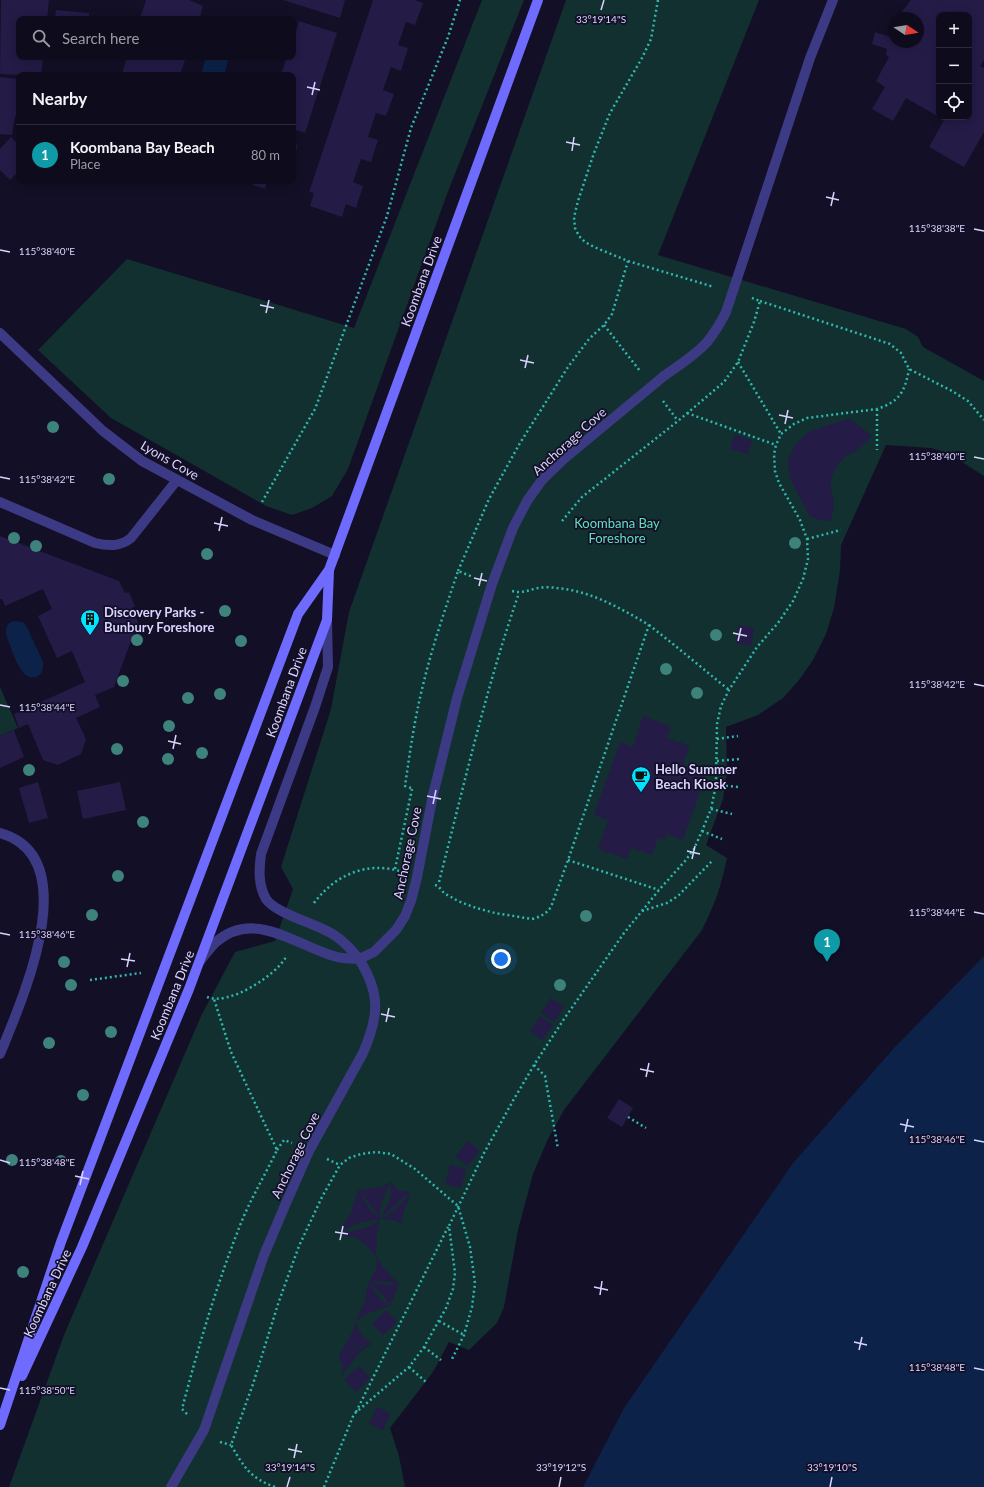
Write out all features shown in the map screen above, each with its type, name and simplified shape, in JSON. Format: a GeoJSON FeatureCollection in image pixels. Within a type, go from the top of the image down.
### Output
{"type":"FeatureCollection","features":[{"type":"Feature","properties":{"kind":"main road","name":"Koombana Drive"},"geometry":{"type":"LineString","coordinates":[[1,1421],[61,1242],[298,614],[329,570],[335,555],[538,0]]}},
{"type":"Feature","properties":{"kind":"main road","name":"Koombana Drive"},"geometry":{"type":"LineString","coordinates":[[1,1421],[82,1247],[199,962],[326,620],[329,570]]}},
{"type":"Feature","properties":{"kind":"street","name":"Anchorage Cove"},"geometry":{"type":"LineString","coordinates":[[171,1487],[204,1430],[264,1254],[309,1151],[363,1053],[370,1036],[376,1006],[368,976],[359,958],[374,952],[396,930],[405,916],[411,901],[433,795],[457,698],[492,584],[513,528],[527,501],[542,480],[565,458],[664,376],[692,355],[708,341],[718,327],[726,312],[810,58],[833,0]]}},
{"type":"Feature","properties":{"kind":"street","name":"Lyons Cove"},"geometry":{"type":"LineString","coordinates":[[0,333],[103,431],[142,462],[252,520],[335,555]]}},
{"type":"Feature","properties":{"kind":"street"},"geometry":{"type":"LineString","coordinates":[[0,502],[95,543],[106,546],[116,546],[125,544],[131,538],[177,480]]}},
{"type":"Feature","properties":{"kind":"street"},"geometry":{"type":"LineString","coordinates":[[326,620],[328,667],[315,707],[261,854],[259,871],[261,886],[267,900],[278,909],[333,934],[349,947],[359,958]]}},
{"type":"Feature","properties":{"kind":"street"},"geometry":{"type":"LineString","coordinates":[[0,833],[20,842],[30,851],[37,864],[42,877],[43,913],[37,950],[21,1000],[0,1054]]}},
{"type":"Feature","properties":{"kind":"street"},"geometry":{"type":"LineString","coordinates":[[199,962],[217,942],[232,932],[244,928],[271,930],[336,957],[359,958]]}},
{"type":"Feature","properties":{"kind":"path"},"geometry":{"type":"LineString","coordinates":[[252,520],[315,409],[387,216],[411,128],[448,37],[460,0]]}},
{"type":"Feature","properties":{"kind":"path"},"geometry":{"type":"LineString","coordinates":[[411,788],[405,786],[413,730],[424,681],[440,623],[458,571],[489,499],[520,443],[568,367],[590,339],[604,325],[614,309],[628,261],[584,242],[578,236],[575,228],[574,217],[594,153],[610,113],[642,58],[651,39],[658,0]]}},
{"type":"Feature","properties":{"kind":"path"},"geometry":{"type":"LineString","coordinates":[[760,301],[890,344],[901,353],[909,369],[952,391],[968,402],[984,420]]}},
{"type":"Feature","properties":{"kind":"path"},"geometry":{"type":"LineString","coordinates":[[738,362],[782,434]]}},
{"type":"Feature","properties":{"kind":"path"},"geometry":{"type":"LineString","coordinates":[[324,1487],[354,1414],[449,1226],[484,1153],[534,1065],[615,945],[641,911],[686,861],[694,849],[702,831],[711,809],[716,785],[717,724],[721,706],[729,690],[757,647],[778,624],[793,601],[803,579],[808,559],[807,539],[800,520],[784,494],[775,471],[774,458],[776,445],[782,434],[794,424],[807,418],[877,409],[896,401],[903,391],[909,369]]}},
{"type":"Feature","properties":{"kind":"path"},"geometry":{"type":"LineString","coordinates":[[877,409],[877,450]]}},
{"type":"Feature","properties":{"kind":"path"},"geometry":{"type":"LineString","coordinates":[[686,413],[776,445]]}},
{"type":"Feature","properties":{"kind":"path"},"geometry":{"type":"LineString","coordinates":[[807,539],[841,530]]}},
{"type":"Feature","properties":{"kind":"path"},"geometry":{"type":"LineString","coordinates":[[458,571],[519,593],[540,587],[557,588],[597,598],[609,603],[649,625],[729,690]]}},
{"type":"Feature","properties":{"kind":"path"},"geometry":{"type":"LineString","coordinates":[[438,886],[458,803],[504,636],[519,593]]}},
{"type":"Feature","properties":{"kind":"path"},"geometry":{"type":"LineString","coordinates":[[417,877],[438,886],[444,893],[458,901],[495,913],[532,919],[543,915],[551,907],[649,625]]}},
{"type":"Feature","properties":{"kind":"path"},"geometry":{"type":"LineString","coordinates":[[717,740],[738,736]]}},
{"type":"Feature","properties":{"kind":"path"},"geometry":{"type":"LineString","coordinates":[[717,761],[739,759]]}},
{"type":"Feature","properties":{"kind":"path"},"geometry":{"type":"LineString","coordinates":[[716,785],[738,787]]}},
{"type":"Feature","properties":{"kind":"path"},"geometry":{"type":"LineString","coordinates":[[711,809],[732,814]]}},
{"type":"Feature","properties":{"kind":"path"},"geometry":{"type":"LineString","coordinates":[[702,831],[722,840]]}},
{"type":"Feature","properties":{"kind":"path"},"geometry":{"type":"LineString","coordinates":[[568,860],[659,890]]}},
{"type":"Feature","properties":{"kind":"path"},"geometry":{"type":"LineString","coordinates":[[641,911],[667,903],[678,896],[714,860]]}},
{"type":"Feature","properties":{"kind":"path"},"geometry":{"type":"LineString","coordinates":[[214,999],[231,1052],[277,1150],[244,1217],[218,1285],[182,1409],[218,1441],[231,1445],[245,1467],[255,1478],[275,1487]]}},
{"type":"Feature","properties":{"kind":"path"},"geometry":{"type":"LineString","coordinates":[[534,1065],[545,1076],[558,1149]]}},
{"type":"Feature","properties":{"kind":"path"},"geometry":{"type":"LineString","coordinates":[[628,1117],[646,1128]]}},
{"type":"Feature","properties":{"kind":"path"},"geometry":{"type":"LineString","coordinates":[[231,1445],[299,1246],[322,1197],[340,1165],[349,1158],[361,1154],[376,1152],[391,1154],[415,1169],[458,1206],[470,1248],[475,1283],[472,1307],[464,1336],[452,1359]]}},
{"type":"Feature","properties":{"kind":"path"},"geometry":{"type":"LineString","coordinates":[[354,1414],[408,1367],[424,1347],[446,1308],[453,1289],[455,1273],[449,1226]]}},
{"type":"Feature","properties":{"kind":"path"},"geometry":{"type":"LineString","coordinates":[[439,1321],[464,1336]]}},
{"type":"Feature","properties":{"kind":"path"},"geometry":{"type":"LineString","coordinates":[[424,1347],[441,1360]]}},
{"type":"Feature","properties":{"kind":"path"},"geometry":{"type":"LineString","coordinates":[[408,1367],[426,1382]]}},
{"type":"Feature","properties":{"kind":"green space"},"geometry":{"type":"Polygon","coordinates":[[[482,0],[524,0],[447,194],[348,469],[332,496],[312,508],[292,515],[266,506],[111,418],[38,350],[127,259],[354,328],[482,0]]]}},
{"type":"Feature","properties":{"kind":"green space","name":"Koombana Bay Foreshore"},"geometry":{"type":"Polygon","coordinates":[[[566,0],[759,0],[658,255],[906,329],[918,337],[923,347],[984,381],[984,476],[948,453],[931,448],[886,445],[841,545],[840,571],[834,608],[826,634],[813,660],[799,680],[783,698],[758,715],[726,727],[727,773],[723,799],[706,845],[727,858],[717,895],[702,930],[564,1110],[548,1139],[533,1174],[518,1230],[504,1307],[497,1323],[469,1350],[449,1342],[433,1372],[390,1428],[399,1456],[405,1487],[9,1487],[64,1335],[201,1016],[235,952],[275,941],[293,889],[281,867],[331,709],[349,612],[566,0]]]}},
{"type":"Feature","properties":{"kind":"green space"},"geometry":{"type":"Polygon","coordinates":[[[0,687],[18,728],[0,736],[0,687]]]}},
{"type":"Feature","properties":{"kind":"water"},"geometry":{"type":"Polygon","coordinates":[[[205,60],[228,60],[225,72],[202,72],[205,60]]]}},
{"type":"Feature","properties":{"kind":"water"},"geometry":{"type":"Polygon","coordinates":[[[13,621],[23,622],[27,627],[43,662],[42,672],[38,676],[32,678],[27,675],[22,670],[14,655],[6,635],[7,626],[13,621]]]}},
{"type":"Feature","properties":{"kind":"water"},"geometry":{"type":"Polygon","coordinates":[[[984,956],[984,1487],[583,1487],[624,1408],[793,1163],[894,1048],[984,956]]]}},
{"type":"Feature","properties":{"kind":"building"},"geometry":{"type":"Polygon","coordinates":[[[1,0],[49,0],[47,16],[16,16],[16,60],[43,60],[41,72],[16,72],[16,75],[0,74],[1,0]]]}},
{"type":"Feature","properties":{"kind":"building"},"geometry":{"type":"Polygon","coordinates":[[[146,0],[189,0],[203,6],[200,16],[141,16],[146,0]]]}},
{"type":"Feature","properties":{"kind":"building"},"geometry":{"type":"Polygon","coordinates":[[[283,0],[345,0],[340,18],[283,0]]]}},
{"type":"Feature","properties":{"kind":"building"},"geometry":{"type":"Polygon","coordinates":[[[373,0],[415,0],[423,3],[415,25],[406,22],[398,45],[408,48],[401,71],[391,67],[383,90],[394,94],[386,116],[376,113],[368,137],[378,140],[371,162],[361,159],[353,182],[363,186],[356,208],[346,204],[342,217],[310,206],[314,193],[309,192],[373,0]]]}},
{"type":"Feature","properties":{"kind":"building"},"geometry":{"type":"Polygon","coordinates":[[[911,0],[984,0],[984,60],[980,66],[984,68],[984,132],[964,167],[929,147],[944,120],[972,120],[972,12],[936,12],[936,115],[906,98],[893,121],[872,109],[885,87],[876,81],[889,57],[886,55],[887,49],[872,44],[875,32],[888,36],[888,48],[924,48],[924,12],[902,12],[911,0]]]}},
{"type":"Feature","properties":{"kind":"building"},"geometry":{"type":"Polygon","coordinates":[[[56,10],[89,13],[89,16],[55,16],[56,10]]]}},
{"type":"Feature","properties":{"kind":"building"},"geometry":{"type":"Polygon","coordinates":[[[299,21],[337,33],[305,133],[296,130],[296,72],[282,72],[286,60],[296,60],[296,32],[299,21]]]}},
{"type":"Feature","properties":{"kind":"building"},"geometry":{"type":"Polygon","coordinates":[[[126,60],[185,60],[181,72],[123,72],[126,60]]]}},
{"type":"Feature","properties":{"kind":"building"},"geometry":{"type":"Polygon","coordinates":[[[0,77],[16,79],[16,116],[12,135],[0,134],[0,77]]]}},
{"type":"Feature","properties":{"kind":"building"},"geometry":{"type":"Polygon","coordinates":[[[11,137],[16,142],[16,174],[10,180],[0,170],[0,149],[11,137]]]}},
{"type":"Feature","properties":{"kind":"building"},"geometry":{"type":"Polygon","coordinates":[[[251,184],[266,184],[265,189],[251,184]]]}},
{"type":"Feature","properties":{"kind":"building"},"geometry":{"type":"Polygon","coordinates":[[[850,419],[872,436],[859,449],[845,457],[835,468],[830,485],[834,502],[830,522],[810,517],[789,476],[788,459],[797,443],[809,432],[850,419]]]}},
{"type":"Feature","properties":{"kind":"building"},"geometry":{"type":"Polygon","coordinates":[[[734,435],[752,440],[748,454],[730,449],[734,435]]]}},
{"type":"Feature","properties":{"kind":"building","name":"Discovery Parks - Bunbury Foreshore"},"geometry":{"type":"Polygon","coordinates":[[[0,536],[119,581],[125,593],[129,592],[135,606],[132,608],[138,622],[114,687],[95,695],[100,707],[76,718],[86,739],[81,754],[58,765],[43,760],[28,724],[19,728],[14,714],[85,682],[72,651],[57,658],[38,616],[52,609],[43,589],[5,606],[2,599],[0,599],[0,536]]]}},
{"type":"Feature","properties":{"kind":"building"},"geometry":{"type":"Polygon","coordinates":[[[739,625],[754,628],[751,646],[735,643],[739,625]]]}},
{"type":"Feature","properties":{"kind":"building"},"geometry":{"type":"Polygon","coordinates":[[[643,716],[671,726],[667,738],[690,746],[683,765],[690,767],[688,772],[705,777],[683,840],[667,834],[665,840],[658,838],[652,855],[631,848],[627,859],[598,849],[608,820],[594,815],[620,742],[633,747],[643,716]]]}},
{"type":"Feature","properties":{"kind":"building"},"geometry":{"type":"Polygon","coordinates":[[[14,730],[24,757],[0,768],[0,736],[14,730]]]}},
{"type":"Feature","properties":{"kind":"building"},"geometry":{"type":"Polygon","coordinates":[[[38,782],[48,818],[29,823],[19,788],[38,782]]]}},
{"type":"Feature","properties":{"kind":"building"},"geometry":{"type":"Polygon","coordinates":[[[120,782],[126,810],[83,819],[77,791],[120,782]]]}},
{"type":"Feature","properties":{"kind":"building"},"geometry":{"type":"Polygon","coordinates":[[[551,998],[564,1007],[554,1022],[541,1013],[551,998]]]}},
{"type":"Feature","properties":{"kind":"building"},"geometry":{"type":"Polygon","coordinates":[[[540,1016],[553,1025],[542,1040],[530,1031],[540,1016]]]}},
{"type":"Feature","properties":{"kind":"building"},"geometry":{"type":"Polygon","coordinates":[[[619,1099],[633,1108],[622,1127],[607,1118],[619,1099]]]}},
{"type":"Feature","properties":{"kind":"building"},"geometry":{"type":"Polygon","coordinates":[[[468,1141],[480,1151],[467,1166],[455,1156],[468,1141]]]}},
{"type":"Feature","properties":{"kind":"building"},"geometry":{"type":"Polygon","coordinates":[[[450,1165],[466,1169],[461,1188],[446,1184],[450,1165]]]}},
{"type":"Feature","properties":{"kind":"building"},"geometry":{"type":"Polygon","coordinates":[[[391,1182],[398,1190],[405,1192],[412,1191],[381,1218],[389,1201],[391,1182]]]}},
{"type":"Feature","properties":{"kind":"building"},"geometry":{"type":"Polygon","coordinates":[[[391,1182],[383,1198],[380,1210],[380,1219],[365,1197],[358,1190],[381,1187],[391,1182]]]}},
{"type":"Feature","properties":{"kind":"building"},"geometry":{"type":"Polygon","coordinates":[[[358,1190],[371,1211],[380,1219],[358,1223],[337,1233],[351,1213],[358,1190]]]}},
{"type":"Feature","properties":{"kind":"building"},"geometry":{"type":"Polygon","coordinates":[[[411,1193],[404,1210],[401,1224],[395,1220],[380,1219],[390,1214],[411,1193]]]}},
{"type":"Feature","properties":{"kind":"building"},"geometry":{"type":"Polygon","coordinates":[[[380,1219],[377,1233],[376,1256],[365,1244],[356,1238],[338,1233],[365,1228],[374,1224],[380,1219]]]}},
{"type":"Feature","properties":{"kind":"building"},"geometry":{"type":"Polygon","coordinates":[[[376,1256],[383,1267],[399,1284],[387,1282],[369,1282],[376,1269],[376,1256]]]}},
{"type":"Feature","properties":{"kind":"building"},"geometry":{"type":"Polygon","coordinates":[[[369,1282],[384,1285],[399,1284],[390,1306],[383,1295],[369,1282]]]}},
{"type":"Feature","properties":{"kind":"building"},"geometry":{"type":"Polygon","coordinates":[[[369,1282],[381,1300],[390,1306],[366,1314],[355,1322],[365,1301],[369,1282]]]}},
{"type":"Feature","properties":{"kind":"building"},"geometry":{"type":"Polygon","coordinates":[[[386,1310],[397,1322],[383,1335],[372,1324],[386,1310]]]}},
{"type":"Feature","properties":{"kind":"building"},"geometry":{"type":"Polygon","coordinates":[[[355,1322],[365,1339],[372,1344],[363,1345],[339,1355],[353,1331],[355,1322]]]}},
{"type":"Feature","properties":{"kind":"building"},"geometry":{"type":"Polygon","coordinates":[[[371,1344],[358,1354],[341,1377],[343,1368],[339,1355],[371,1344]]]}},
{"type":"Feature","properties":{"kind":"building"},"geometry":{"type":"Polygon","coordinates":[[[359,1366],[370,1378],[356,1392],[344,1380],[359,1366]]]}},
{"type":"Feature","properties":{"kind":"building"},"geometry":{"type":"Polygon","coordinates":[[[377,1407],[390,1413],[383,1430],[369,1424],[377,1407]]]}},
{"type":"Feature","properties":{"kind":"place","name":"Discovery Parks - Bunbury Foreshore"},"geometry":{"type":"Point","coordinates":[90,636]}},
{"type":"Feature","properties":{"kind":"place","name":"Hello Summer Beach Kiosk"},"geometry":{"type":"Point","coordinates":[641,793]}},
{"type":"Feature","properties":{"kind":"place","name":"Koombana Bay Beach"},"geometry":{"type":"Point","coordinates":[827,962]}}]}
